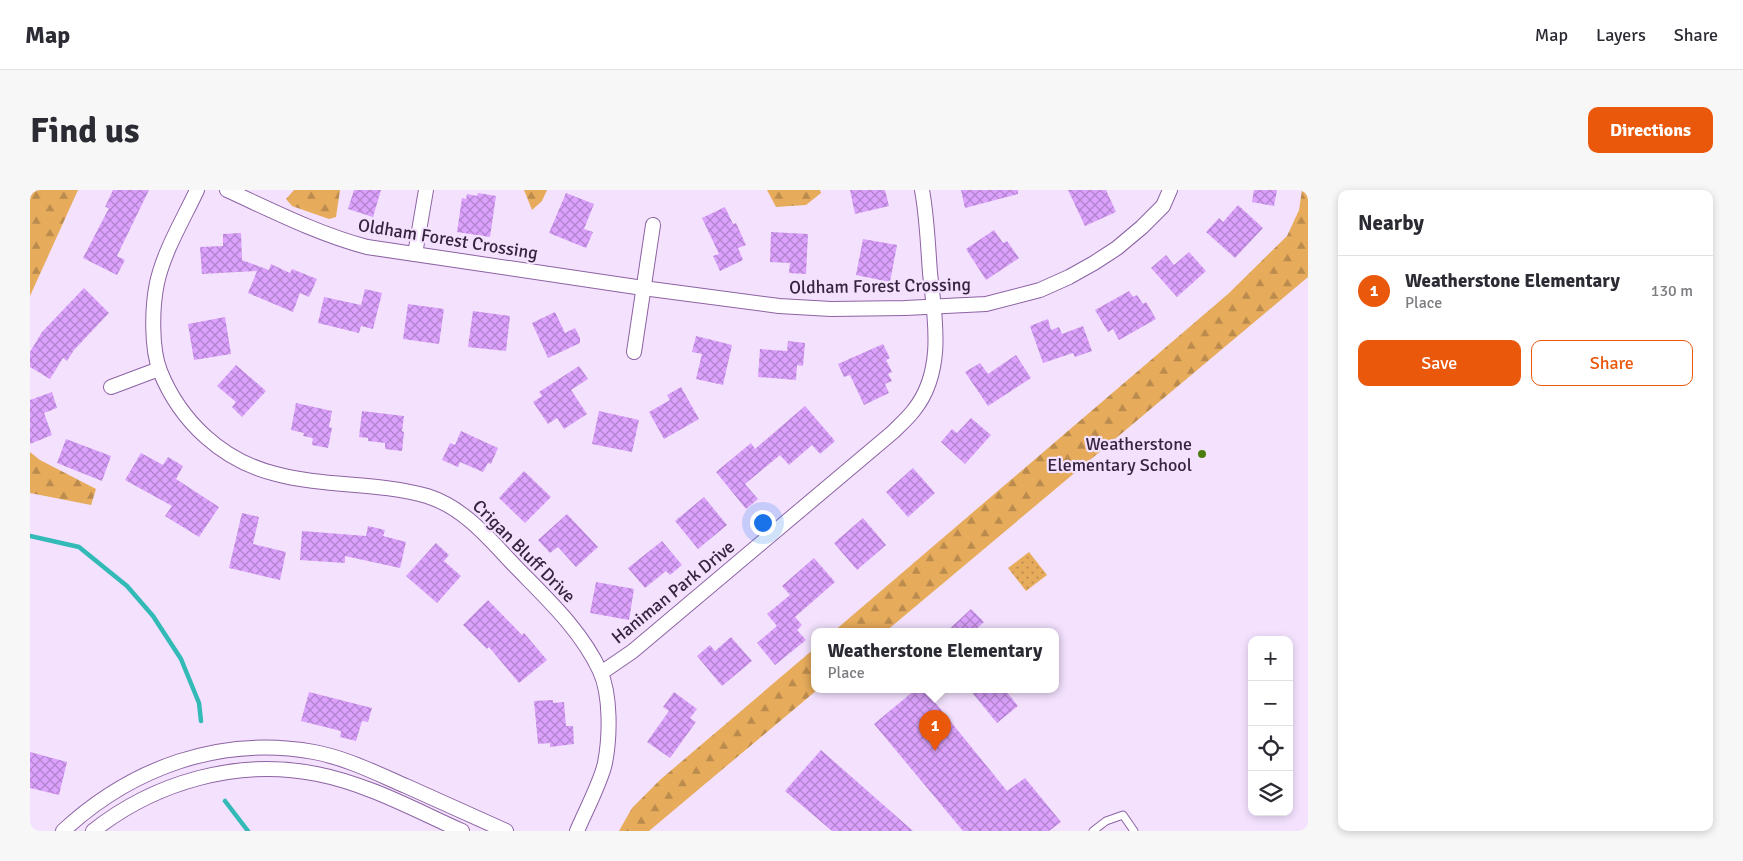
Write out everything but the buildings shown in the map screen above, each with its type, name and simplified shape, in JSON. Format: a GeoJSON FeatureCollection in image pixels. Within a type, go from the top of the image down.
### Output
{"type":"FeatureCollection","features":[{"type":"Feature","properties":{"kind":"street","name":"Crigan Bluff Drive"},"geometry":{"type":"LineString","coordinates":[[196,190],[162,266],[156,284],[154,308],[153,337],[159,369],[180,406],[192,423],[211,443],[243,463],[278,475],[410,492],[446,504],[460,512],[480,530],[565,618],[584,642],[601,672],[605,688],[608,732],[605,764],[577,831]]}},
{"type":"Feature","properties":{"kind":"street","name":"Oldham Forest Crossing"},"geometry":{"type":"LineString","coordinates":[[227,190],[343,240],[367,246],[643,288],[780,306],[831,308],[934,307],[986,304],[1040,290],[1069,277],[1117,248],[1142,227],[1162,206],[1170,190]]}},
{"type":"Feature","properties":{"kind":"street"},"geometry":{"type":"LineString","coordinates":[[415,254],[426,190]]}},
{"type":"Feature","properties":{"kind":"street","name":"Haniman Park Drive"},"geometry":{"type":"LineString","coordinates":[[601,672],[633,651],[894,432],[915,408],[926,388],[935,355],[936,326],[922,190]]}},
{"type":"Feature","properties":{"kind":"street"},"geometry":{"type":"LineString","coordinates":[[634,352],[653,225]]}},
{"type":"Feature","properties":{"kind":"street"},"geometry":{"type":"LineString","coordinates":[[111,387],[159,369]]}},
{"type":"Feature","properties":{"kind":"street"},"geometry":{"type":"LineString","coordinates":[[63,831],[84,811],[102,798],[141,776],[165,766],[191,757],[217,752],[279,748],[314,752],[361,766],[506,831]]}},
{"type":"Feature","properties":{"kind":"street"},"geometry":{"type":"LineString","coordinates":[[92,831],[131,805],[172,785],[221,773],[255,769],[277,769],[317,774],[355,785],[462,831]]}},
{"type":"Feature","properties":{"kind":"lane"},"geometry":{"type":"LineString","coordinates":[[1093,831],[1106,821],[1123,815],[1134,831]]}},
{"type":"Feature","properties":{"kind":"green space"},"geometry":{"type":"Polygon","coordinates":[[[30,190],[78,190],[30,296],[30,190]]]}},
{"type":"Feature","properties":{"kind":"green space"},"geometry":{"type":"Polygon","coordinates":[[[294,190],[340,190],[336,217],[329,219],[292,206],[286,199],[294,190]]]}},
{"type":"Feature","properties":{"kind":"green space"},"geometry":{"type":"Polygon","coordinates":[[[524,190],[547,190],[542,201],[532,210],[524,190]]]}},
{"type":"Feature","properties":{"kind":"green space"},"geometry":{"type":"Polygon","coordinates":[[[767,190],[820,190],[821,193],[806,205],[776,207],[767,190]]]}},
{"type":"Feature","properties":{"kind":"green space"},"geometry":{"type":"Polygon","coordinates":[[[1302,190],[1308,190],[1308,277],[890,628],[838,628],[1228,294],[1287,236],[1299,210],[1302,190]]]}},
{"type":"Feature","properties":{"kind":"green space"},"geometry":{"type":"Polygon","coordinates":[[[30,452],[40,460],[96,489],[91,505],[30,493],[30,452]]]}},
{"type":"Feature","properties":{"kind":"green space"},"geometry":{"type":"Polygon","coordinates":[[[1029,552],[1047,575],[1026,591],[1008,568],[1029,552]]]}},
{"type":"Feature","properties":{"kind":"green space"},"geometry":{"type":"Polygon","coordinates":[[[811,651],[811,693],[813,693],[649,831],[619,831],[632,808],[661,779],[811,651]]]}},
{"type":"Feature","properties":{"kind":"waterway"},"geometry":{"type":"LineString","coordinates":[[30,536],[79,547],[127,586],[153,616],[181,659],[199,703],[201,721]]}},
{"type":"Feature","properties":{"kind":"waterway"},"geometry":{"type":"LineString","coordinates":[[225,801],[248,831]]}},
{"type":"Feature","properties":{"kind":"place","name":"Weatherstone Elementary School"},"geometry":{"type":"Point","coordinates":[1202,454]}},
{"type":"Feature","properties":{"kind":"place","name":"Weatherstone Elementary"},"geometry":{"type":"Point","coordinates":[935,751]}}]}
